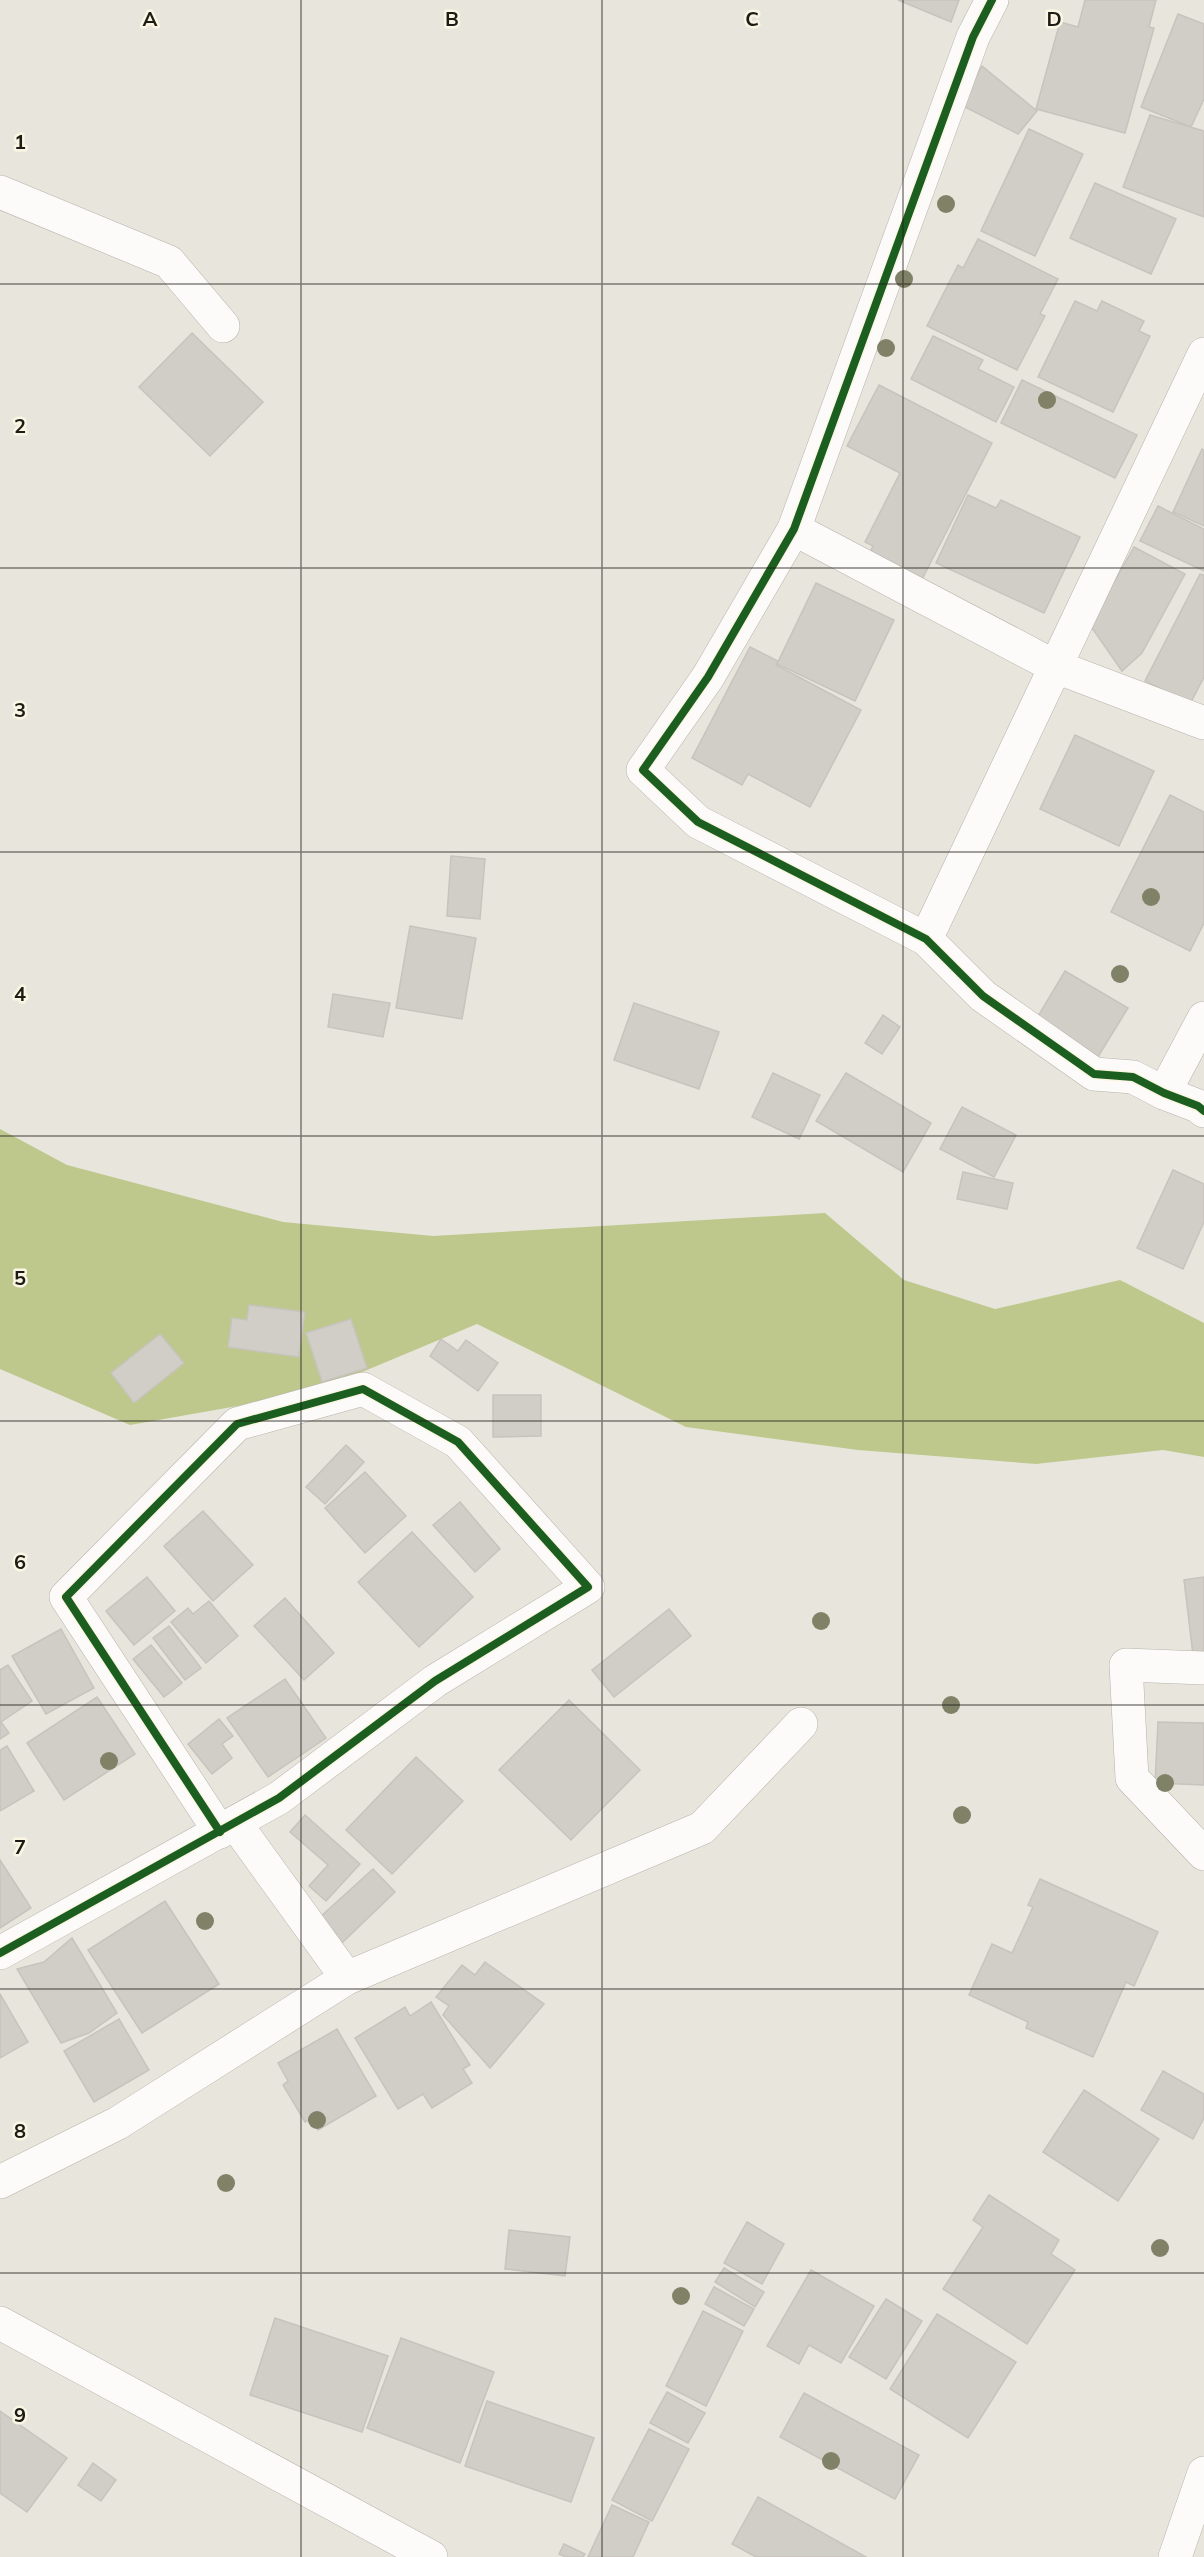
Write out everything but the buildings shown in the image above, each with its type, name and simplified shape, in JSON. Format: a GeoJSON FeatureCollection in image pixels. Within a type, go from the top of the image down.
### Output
{"type":"FeatureCollection","features":[{"type":"Feature","properties":{"kind":"street"},"geometry":{"type":"LineString","coordinates":[[992,0],[969,48],[794,529],[708,676],[643,770],[698,822],[926,939],[983,996],[1094,1074],[1133,1077],[1164,1093],[1198,1106],[1204,1111]]}},
{"type":"Feature","properties":{"kind":"street"},"geometry":{"type":"LineString","coordinates":[[0,192],[169,262],[223,326]]}},
{"type":"Feature","properties":{"kind":"street"},"geometry":{"type":"LineString","coordinates":[[926,939],[1204,354]]}},
{"type":"Feature","properties":{"kind":"street"},"geometry":{"type":"LineString","coordinates":[[794,529],[1054,666],[1204,723]]}},
{"type":"Feature","properties":{"kind":"street"},"geometry":{"type":"LineString","coordinates":[[1164,1093],[1204,1018]]}},
{"type":"Feature","properties":{"kind":"street"},"geometry":{"type":"LineString","coordinates":[[0,1953],[227,1828],[279,1798],[435,1681],[588,1587],[458,1442],[363,1389],[237,1424],[66,1597],[227,1828],[347,1978]]}},
{"type":"Feature","properties":{"kind":"street"},"geometry":{"type":"LineString","coordinates":[[1204,1668],[1126,1665],[1132,1778],[1204,1854]]}},
{"type":"Feature","properties":{"kind":"street"},"geometry":{"type":"LineString","coordinates":[[0,2182],[118,2123],[347,1978],[702,1828],[801,1724]]}},
{"type":"Feature","properties":{"kind":"street"},"geometry":{"type":"LineString","coordinates":[[1,2327],[431,2557]]}},
{"type":"Feature","properties":{"kind":"street"},"geometry":{"type":"LineString","coordinates":[[1175,2557],[1204,2473]]}},
{"type":"Feature","properties":{"kind":"green space"},"geometry":{"type":"Polygon","coordinates":[[[0,1129],[67,1165],[283,1222],[433,1236],[825,1213],[904,1280],[995,1309],[1120,1280],[1204,1323],[1204,1457],[1163,1450],[1036,1464],[858,1450],[686,1427],[477,1324],[312,1393],[130,1425],[0,1369],[0,1129]]]}},
{"type":"Feature","properties":{"kind":"cycle path"},"geometry":{"type":"LineString","coordinates":[[992,0],[973,37],[794,529],[708,677],[643,770],[698,822],[926,939],[983,996],[1094,1074],[1133,1077],[1164,1093],[1198,1106],[1204,1111]]}},
{"type":"Feature","properties":{"kind":"cycle path"},"geometry":{"type":"LineString","coordinates":[[0,1953],[279,1798],[435,1681],[588,1587],[458,1442],[363,1389],[237,1424],[66,1597],[220,1832]]}}]}
